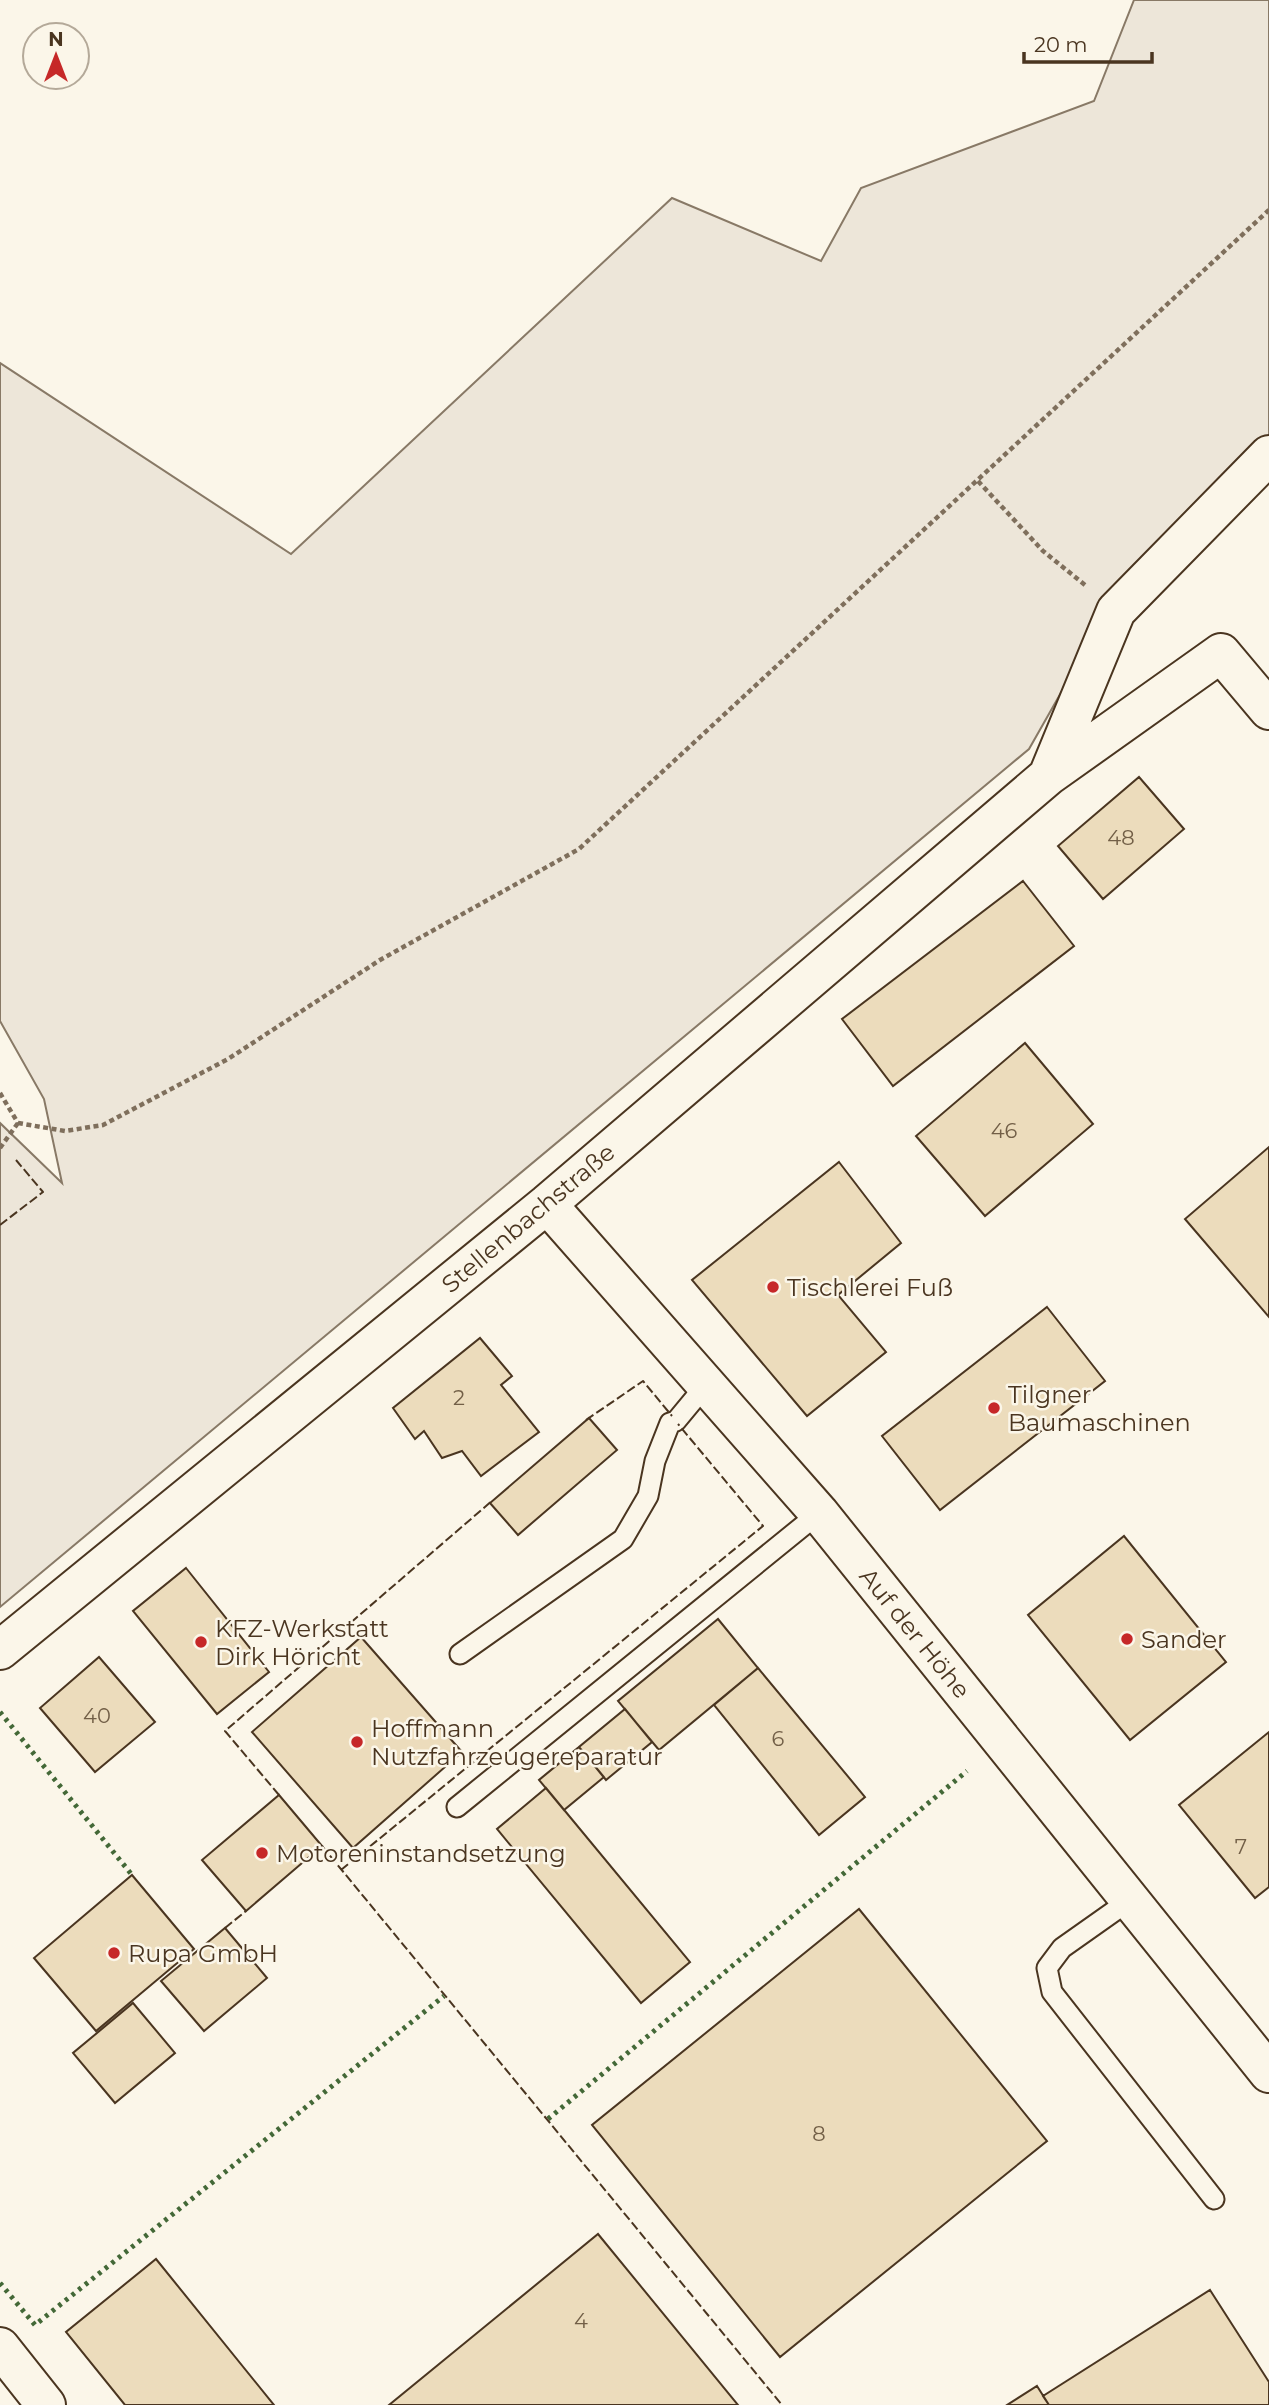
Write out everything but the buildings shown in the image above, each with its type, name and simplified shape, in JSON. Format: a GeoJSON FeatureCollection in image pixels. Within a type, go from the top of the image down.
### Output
{"type":"FeatureCollection","features":[{"type":"Feature","properties":{"kind":"street","name":"Stellenbachstraße"},"geometry":{"type":"LineString","coordinates":[[1048,776],[1116,611],[1269,455]]}},
{"type":"Feature","properties":{"kind":"street","name":"Stellenbachstraße"},"geometry":{"type":"LineString","coordinates":[[0,1650],[547,1204],[1048,776],[1221,653],[1269,710]]}},
{"type":"Feature","properties":{"kind":"street","name":"Auf der Höhe"},"geometry":{"type":"LineString","coordinates":[[547,1204],[819,1513],[1269,2073]]}},
{"type":"Feature","properties":{"kind":"street"},"geometry":{"type":"LineString","coordinates":[[0,2347],[47,2405]]}},
{"type":"Feature","properties":{"kind":"lane"},"geometry":{"type":"LineString","coordinates":[[460,1654],[623,1539],[648,1496],[655,1461],[670,1423],[676,1421],[705,1385]]}},
{"type":"Feature","properties":{"kind":"lane"},"geometry":{"type":"LineString","coordinates":[[457,1807],[819,1513]]}},
{"type":"Feature","properties":{"kind":"lane"},"geometry":{"type":"LineString","coordinates":[[1130,1900],[1062,1948],[1046,1968],[1052,1992],[1214,2199]]}},
{"type":"Feature","properties":{"kind":"path"},"geometry":{"type":"LineString","coordinates":[[0,1093],[18,1123],[65,1131],[103,1125],[228,1059],[380,960],[579,849],[1269,210]]}},
{"type":"Feature","properties":{"kind":"path"},"geometry":{"type":"LineString","coordinates":[[978,481],[1043,551],[1116,611]]}},
{"type":"Feature","properties":{"kind":"path"},"geometry":{"type":"LineString","coordinates":[[0,1147],[18,1123]]}},
{"type":"Feature","properties":{"kind":"shaded area"},"geometry":{"type":"Polygon","coordinates":[[[1134,0],[1269,0],[1269,440],[1133,566],[1029,749],[0,1607],[0,1123],[62,1183],[44,1099],[0,1021],[0,363],[291,554],[672,198],[821,261],[861,188],[1094,101],[1134,0]]]}},
{"type":"Feature","properties":{"kind":"hedge"},"geometry":{"type":"LineString","coordinates":[[0,1712],[132,1875]]}},
{"type":"Feature","properties":{"kind":"hedge"},"geometry":{"type":"LineString","coordinates":[[548,2119],[967,1771]]}},
{"type":"Feature","properties":{"kind":"hedge"},"geometry":{"type":"LineString","coordinates":[[0,2283],[35,2325],[444,1996]]}},
{"type":"Feature","properties":{"kind":"fence"},"geometry":{"type":"LineString","coordinates":[[0,1225],[43,1192],[16,1160]]}},
{"type":"Feature","properties":{"kind":"fence"},"geometry":{"type":"LineString","coordinates":[[586,1420],[643,1381],[672,1416]]}},
{"type":"Feature","properties":{"kind":"fence"},"geometry":{"type":"LineString","coordinates":[[341,1870],[763,1526],[678,1424]]}},
{"type":"Feature","properties":{"kind":"fence"},"geometry":{"type":"LineString","coordinates":[[279,1795],[225,1731],[493,1500]]}},
{"type":"Feature","properties":{"kind":"fence"},"geometry":{"type":"LineString","coordinates":[[322,1846],[782,2405]]}},
{"type":"Feature","properties":{"kind":"fence"},"geometry":{"type":"LineString","coordinates":[[225,1928],[246,1911]]}},
{"type":"Feature","properties":{"kind":"place","name":"Tischlerei Fuß"},"geometry":{"type":"Point","coordinates":[773,1287]}},
{"type":"Feature","properties":{"kind":"place","name":"Tilgner Baumaschinen"},"geometry":{"type":"Point","coordinates":[994,1408]}},
{"type":"Feature","properties":{"kind":"place","name":"Sander"},"geometry":{"type":"Point","coordinates":[1127,1639]}},
{"type":"Feature","properties":{"kind":"place","name":"KFZ-Werkstatt Dirk Höricht"},"geometry":{"type":"Point","coordinates":[201,1642]}},
{"type":"Feature","properties":{"kind":"place","name":"Hoffmann Nutzfahrzeugereparatur"},"geometry":{"type":"Point","coordinates":[357,1742]}},
{"type":"Feature","properties":{"kind":"place","name":"Motoreninstandsetzung"},"geometry":{"type":"Point","coordinates":[262,1853]}},
{"type":"Feature","properties":{"kind":"place","name":"Rupa GmbH"},"geometry":{"type":"Point","coordinates":[114,1953]}}]}
